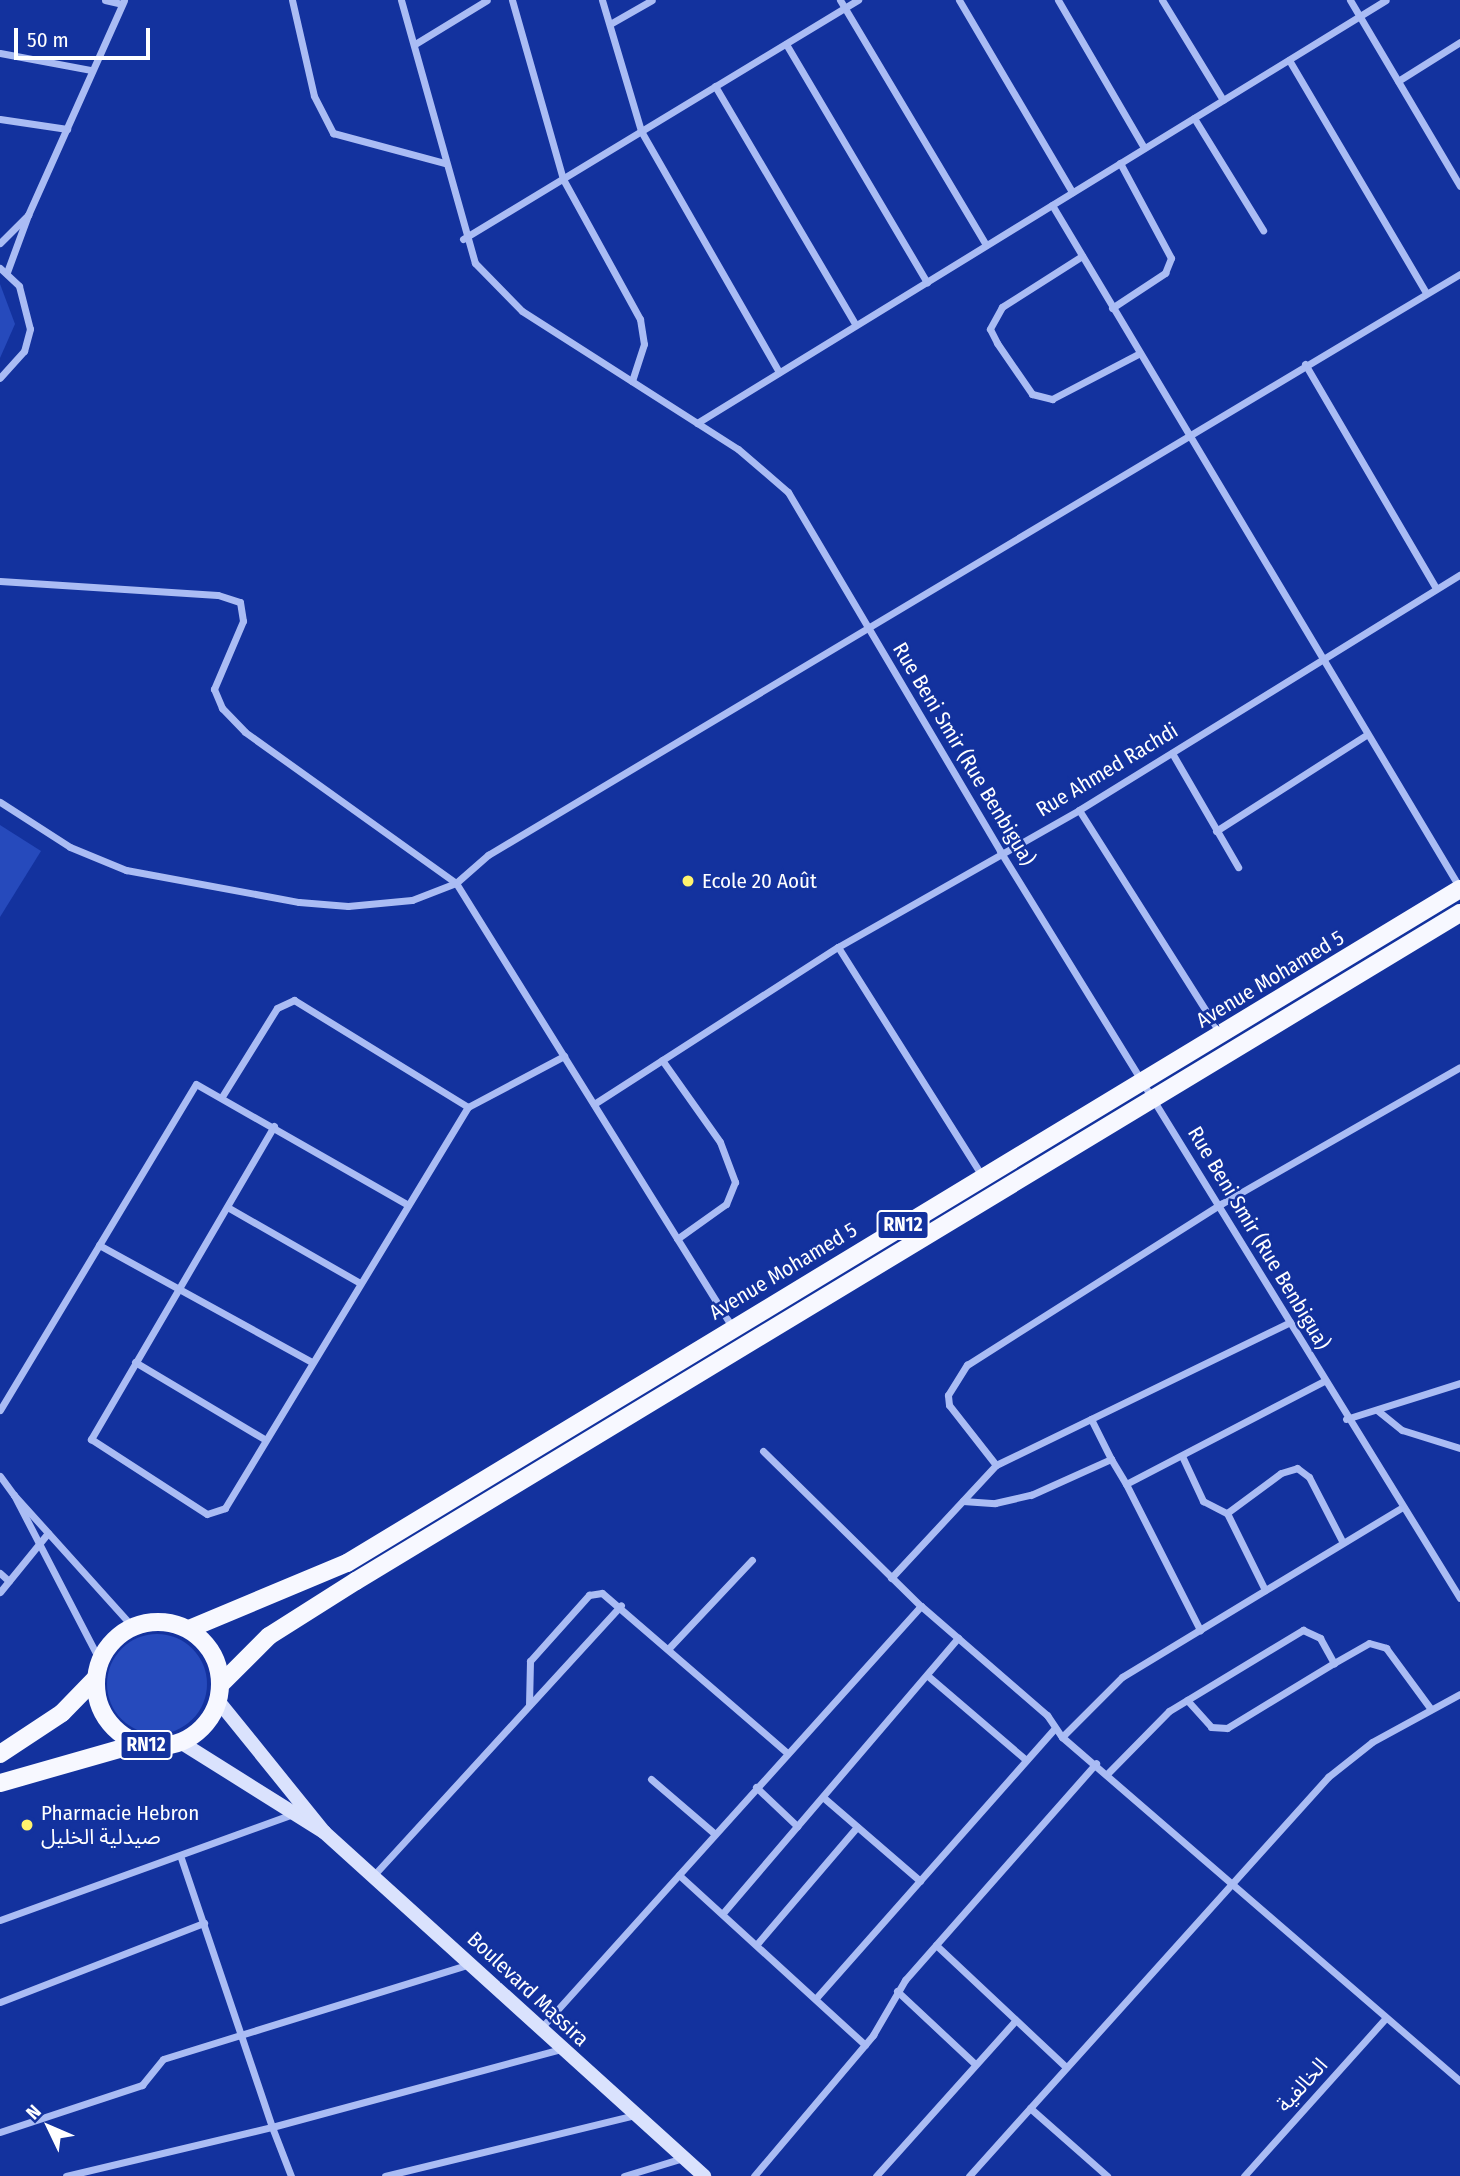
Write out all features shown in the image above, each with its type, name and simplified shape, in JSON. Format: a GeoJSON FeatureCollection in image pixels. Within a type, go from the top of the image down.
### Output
{"type":"FeatureCollection","features":[{"type":"Feature","properties":{"kind":"main road","name":"Avenue Mohamed 5"},"geometry":{"type":"LineString","coordinates":[[189,1629],[347,1563],[1460,888]]}},
{"type":"Feature","properties":{"kind":"main road","name":"Avenue Mohamed 5"},"geometry":{"type":"LineString","coordinates":[[221,1684],[269,1636],[356,1581],[1460,913]]}},
{"type":"Feature","properties":{"kind":"main road"},"geometry":{"type":"LineString","coordinates":[[0,1754],[53,1721],[133,1627],[171,1622],[189,1629]]}},
{"type":"Feature","properties":{"kind":"main road","name":"RN12"},"geometry":{"type":"LineString","coordinates":[[0,1783],[137,1744],[182,1742],[198,1733],[219,1702],[221,1684],[213,1652],[189,1629]]}},
{"type":"Feature","properties":{"kind":"main road","name":"RN12"},"geometry":{"type":"LineString","coordinates":[[98,1670],[101,1711],[137,1744]]}},
{"type":"Feature","properties":{"kind":"main road"},"geometry":{"type":"LineString","coordinates":[[219,1702],[306,1802],[324,1832]]}},
{"type":"Feature","properties":{"kind":"main road"},"geometry":{"type":"LineString","coordinates":[[182,1742],[292,1816],[324,1832]]}},
{"type":"Feature","properties":{"kind":"main road","name":"Boulevard Massira"},"geometry":{"type":"LineString","coordinates":[[324,1832],[704,2176]]}},
{"type":"Feature","properties":{"kind":"street"},"geometry":{"type":"LineString","coordinates":[[0,378],[24,351],[30,329],[28,306],[4,270],[123,2],[105,0]]}},
{"type":"Feature","properties":{"kind":"street"},"geometry":{"type":"LineString","coordinates":[[292,0],[314,96],[333,133],[444,163]]}},
{"type":"Feature","properties":{"kind":"street","name":"Rue Beni Smir (Rue Benbigua)"},"geometry":{"type":"LineString","coordinates":[[401,0],[415,44],[463,239],[493,286],[522,311],[697,423],[788,492],[999,851],[1221,1204],[1346,1419],[1460,1598]]}},
{"type":"Feature","properties":{"kind":"street"},"geometry":{"type":"LineString","coordinates":[[415,44],[487,0]]}},
{"type":"Feature","properties":{"kind":"street"},"geometry":{"type":"LineString","coordinates":[[512,0],[563,178],[640,319],[644,344],[632,381]]}},
{"type":"Feature","properties":{"kind":"street"},"geometry":{"type":"LineString","coordinates":[[602,0],[641,131],[779,372]]}},
{"type":"Feature","properties":{"kind":"street"},"geometry":{"type":"LineString","coordinates":[[610,24],[652,0]]}},
{"type":"Feature","properties":{"kind":"street"},"geometry":{"type":"LineString","coordinates":[[840,0],[986,245]]}},
{"type":"Feature","properties":{"kind":"street"},"geometry":{"type":"LineString","coordinates":[[463,239],[858,0]]}},
{"type":"Feature","properties":{"kind":"street"},"geometry":{"type":"LineString","coordinates":[[959,0],[1072,192]]}},
{"type":"Feature","properties":{"kind":"street"},"geometry":{"type":"LineString","coordinates":[[1058,0],[1144,148]]}},
{"type":"Feature","properties":{"kind":"street"},"geometry":{"type":"LineString","coordinates":[[1162,0],[1223,100]]}},
{"type":"Feature","properties":{"kind":"street"},"geometry":{"type":"LineString","coordinates":[[1350,0],[1460,186]]}},
{"type":"Feature","properties":{"kind":"street"},"geometry":{"type":"LineString","coordinates":[[697,423],[1386,0]]}},
{"type":"Feature","properties":{"kind":"street"},"geometry":{"type":"LineString","coordinates":[[1398,81],[1460,42]]}},
{"type":"Feature","properties":{"kind":"street"},"geometry":{"type":"LineString","coordinates":[[786,44],[927,282]]}},
{"type":"Feature","properties":{"kind":"street"},"geometry":{"type":"LineString","coordinates":[[0,53],[91,70]]}},
{"type":"Feature","properties":{"kind":"street"},"geometry":{"type":"LineString","coordinates":[[1289,60],[1425,291]]}},
{"type":"Feature","properties":{"kind":"street"},"geometry":{"type":"LineString","coordinates":[[715,86],[856,325]]}},
{"type":"Feature","properties":{"kind":"street"},"geometry":{"type":"LineString","coordinates":[[1194,118],[1263,230]]}},
{"type":"Feature","properties":{"kind":"street"},"geometry":{"type":"LineString","coordinates":[[0,119],[66,129]]}},
{"type":"Feature","properties":{"kind":"street"},"geometry":{"type":"LineString","coordinates":[[1112,308],[1165,273],[1171,258],[1119,163]]}},
{"type":"Feature","properties":{"kind":"street"},"geometry":{"type":"LineString","coordinates":[[1052,205],[1186,437],[1460,888]]}},
{"type":"Feature","properties":{"kind":"street"},"geometry":{"type":"LineString","coordinates":[[0,243],[28,215]]}},
{"type":"Feature","properties":{"kind":"street"},"geometry":{"type":"LineString","coordinates":[[1082,256],[1002,307],[990,329],[997,343],[1032,394],[1052,399],[1138,354]]}},
{"type":"Feature","properties":{"kind":"street"},"geometry":{"type":"LineString","coordinates":[[0,802],[100,861],[237,892],[348,906],[412,900],[456,884],[488,855],[1425,291],[1460,274]]}},
{"type":"Feature","properties":{"kind":"street"},"geometry":{"type":"LineString","coordinates":[[1305,365],[1436,588]]}},
{"type":"Feature","properties":{"kind":"street","name":"Rue Ahmed Rachdi"},"geometry":{"type":"LineString","coordinates":[[594,1104],[838,947],[999,851],[1079,810],[1320,656],[1460,575]]}},
{"type":"Feature","properties":{"kind":"street"},"geometry":{"type":"LineString","coordinates":[[0,581],[236,598],[243,621],[216,677],[222,708],[245,732],[456,884],[744,1345]]}},
{"type":"Feature","properties":{"kind":"street"},"geometry":{"type":"LineString","coordinates":[[1216,831],[1366,735]]}},
{"type":"Feature","properties":{"kind":"street"},"geometry":{"type":"LineString","coordinates":[[1172,753],[1238,867]]}},
{"type":"Feature","properties":{"kind":"street"},"geometry":{"type":"LineString","coordinates":[[1079,810],[1221,1035]]}},
{"type":"Feature","properties":{"kind":"street"},"geometry":{"type":"LineString","coordinates":[[838,947],[982,1176]]}},
{"type":"Feature","properties":{"kind":"street"},"geometry":{"type":"LineString","coordinates":[[223,1095],[277,1008],[294,1000],[468,1107]]}},
{"type":"Feature","properties":{"kind":"street"},"geometry":{"type":"LineString","coordinates":[[274,1126],[229,1208],[91,1439],[129,1467],[207,1514],[218,1513],[468,1107],[564,1056]]}},
{"type":"Feature","properties":{"kind":"street"},"geometry":{"type":"LineString","coordinates":[[662,1060],[720,1142],[735,1182],[726,1204],[677,1239]]}},
{"type":"Feature","properties":{"kind":"street"},"geometry":{"type":"LineString","coordinates":[[996,1465],[949,1405],[948,1395],[967,1366],[1221,1204],[1460,1067]]}},
{"type":"Feature","properties":{"kind":"street"},"geometry":{"type":"LineString","coordinates":[[0,1410],[196,1084],[223,1095],[408,1205]]}},
{"type":"Feature","properties":{"kind":"street"},"geometry":{"type":"LineString","coordinates":[[229,1208],[360,1283]]}},
{"type":"Feature","properties":{"kind":"street"},"geometry":{"type":"LineString","coordinates":[[99,1245],[181,1287],[312,1362]]}},
{"type":"Feature","properties":{"kind":"street"},"geometry":{"type":"LineString","coordinates":[[891,1578],[996,1465],[1290,1322]]}},
{"type":"Feature","properties":{"kind":"street"},"geometry":{"type":"LineString","coordinates":[[135,1362],[264,1439]]}},
{"type":"Feature","properties":{"kind":"street"},"geometry":{"type":"LineString","coordinates":[[1126,1484],[1324,1381]]}},
{"type":"Feature","properties":{"kind":"street"},"geometry":{"type":"LineString","coordinates":[[1346,1419],[1460,1383]]}},
{"type":"Feature","properties":{"kind":"street"},"geometry":{"type":"LineString","coordinates":[[1377,1410],[1402,1430],[1460,1448]]}},
{"type":"Feature","properties":{"kind":"street"},"geometry":{"type":"LineString","coordinates":[[1091,1419],[1200,1630]]}},
{"type":"Feature","properties":{"kind":"street"},"geometry":{"type":"LineString","coordinates":[[763,1451],[921,1606],[1047,1715],[1054,1729],[1062,1737],[1108,1773],[1460,2081]]}},
{"type":"Feature","properties":{"kind":"street"},"geometry":{"type":"LineString","coordinates":[[1182,1456],[1203,1501],[1227,1513],[1265,1590]]}},
{"type":"Feature","properties":{"kind":"street"},"geometry":{"type":"LineString","coordinates":[[963,1500],[995,1503],[1031,1495],[1111,1459]]}},
{"type":"Feature","properties":{"kind":"street"},"geometry":{"type":"LineString","coordinates":[[1227,1513],[1297,1468],[1309,1477],[1343,1543]]}},
{"type":"Feature","properties":{"kind":"street"},"geometry":{"type":"LineString","coordinates":[[0,1476],[133,1627]]}},
{"type":"Feature","properties":{"kind":"street"},"geometry":{"type":"LineString","coordinates":[[14,1495],[98,1670]]}},
{"type":"Feature","properties":{"kind":"street"},"geometry":{"type":"LineString","coordinates":[[1062,1737],[1113,1684],[1401,1508]]}},
{"type":"Feature","properties":{"kind":"street"},"geometry":{"type":"LineString","coordinates":[[0,1592],[48,1533]]}},
{"type":"Feature","properties":{"kind":"street"},"geometry":{"type":"LineString","coordinates":[[669,1648],[752,1560]]}},
{"type":"Feature","properties":{"kind":"street"},"geometry":{"type":"LineString","coordinates":[[0,1573],[9,1581]]}},
{"type":"Feature","properties":{"kind":"street"},"geometry":{"type":"LineString","coordinates":[[529,1706],[527,1672],[538,1649],[589,1595],[602,1593],[621,1605],[786,1752]]}},
{"type":"Feature","properties":{"kind":"street"},"geometry":{"type":"LineString","coordinates":[[373,1876],[621,1605]]}},
{"type":"Feature","properties":{"kind":"street"},"geometry":{"type":"LineString","coordinates":[[541,2029],[786,1752],[921,1606]]}},
{"type":"Feature","properties":{"kind":"street"},"geometry":{"type":"LineString","coordinates":[[1108,1773],[1187,1700],[1303,1630],[1320,1638],[1334,1663]]}},
{"type":"Feature","properties":{"kind":"street"},"geometry":{"type":"LineString","coordinates":[[723,1913],[958,1638]]}},
{"type":"Feature","properties":{"kind":"street"},"geometry":{"type":"LineString","coordinates":[[1187,1700],[1211,1727],[1227,1728],[1334,1663],[1377,1643],[1394,1656],[1430,1708]]}},
{"type":"Feature","properties":{"kind":"street"},"geometry":{"type":"LineString","coordinates":[[928,1676],[1026,1760]]}},
{"type":"Feature","properties":{"kind":"street"},"geometry":{"type":"LineString","coordinates":[[969,2176],[1328,1777],[1430,1708],[1460,1694]]}},
{"type":"Feature","properties":{"kind":"street"},"geometry":{"type":"LineString","coordinates":[[817,1997],[1054,1729]]}},
{"type":"Feature","properties":{"kind":"street"},"geometry":{"type":"LineString","coordinates":[[754,2176],[865,2045],[897,1991],[1096,1763]]}},
{"type":"Feature","properties":{"kind":"street"},"geometry":{"type":"LineString","coordinates":[[651,1779],[715,1833]]}},
{"type":"Feature","properties":{"kind":"street"},"geometry":{"type":"LineString","coordinates":[[756,1787],[797,1826]]}},
{"type":"Feature","properties":{"kind":"street"},"geometry":{"type":"LineString","coordinates":[[824,1798],[920,1881]]}},
{"type":"Feature","properties":{"kind":"street"},"geometry":{"type":"LineString","coordinates":[[0,1920],[181,1858],[292,1816],[306,1802]]}},
{"type":"Feature","properties":{"kind":"street"},"geometry":{"type":"LineString","coordinates":[[757,1944],[857,1827]]}},
{"type":"Feature","properties":{"kind":"street"},"geometry":{"type":"LineString","coordinates":[[181,1858],[240,2036],[291,2176]]}},
{"type":"Feature","properties":{"kind":"street"},"geometry":{"type":"LineString","coordinates":[[679,1875],[817,1997],[865,2045]]}},
{"type":"Feature","properties":{"kind":"street"},"geometry":{"type":"LineString","coordinates":[[0,2002],[204,1923]]}},
{"type":"Feature","properties":{"kind":"street"},"geometry":{"type":"LineString","coordinates":[[936,1945],[1066,2067]]}},
{"type":"Feature","properties":{"kind":"street"},"geometry":{"type":"LineString","coordinates":[[0,2132],[142,2085],[163,2059],[470,1964]]}},
{"type":"Feature","properties":{"kind":"street"},"geometry":{"type":"LineString","coordinates":[[897,1991],[975,2064]]}},
{"type":"Feature","properties":{"kind":"street","name":"الخالفية"},"geometry":{"type":"LineString","coordinates":[[1244,2176],[1386,2018]]}},
{"type":"Feature","properties":{"kind":"street"},"geometry":{"type":"LineString","coordinates":[[876,2176],[1015,2021]]}},
{"type":"Feature","properties":{"kind":"street"},"geometry":{"type":"LineString","coordinates":[[66,2176],[272,2127],[561,2049]]}},
{"type":"Feature","properties":{"kind":"street"},"geometry":{"type":"LineString","coordinates":[[1030,2108],[1107,2176]]}},
{"type":"Feature","properties":{"kind":"street"},"geometry":{"type":"LineString","coordinates":[[385,2176],[636,2115]]}},
{"type":"Feature","properties":{"kind":"street"},"geometry":{"type":"LineString","coordinates":[[624,2176],[684,2158]]}},
{"type":"Feature","properties":{"kind":"shaded area"},"geometry":{"type":"Polygon","coordinates":[[[0,284],[15,324],[0,358],[0,284]]]}},
{"type":"Feature","properties":{"kind":"shaded area"},"geometry":{"type":"Polygon","coordinates":[[[0,825],[41,851],[0,917],[0,825]]]}},
{"type":"Feature","properties":{"kind":"shaded area"},"geometry":{"type":"Polygon","coordinates":[[[157,1634],[176,1638],[193,1648],[203,1665],[207,1684],[203,1703],[193,1720],[176,1730],[157,1734],[138,1730],[121,1720],[111,1703],[107,1684],[111,1665],[121,1648],[138,1638],[157,1634]]]}},
{"type":"Feature","properties":{"kind":"place","name":"Ecole 20 Août"},"geometry":{"type":"Point","coordinates":[688,881]}},
{"type":"Feature","properties":{"kind":"place","name":"Pharmacie Hebron صيدلية الخليل"},"geometry":{"type":"Point","coordinates":[27,1825]}}]}
